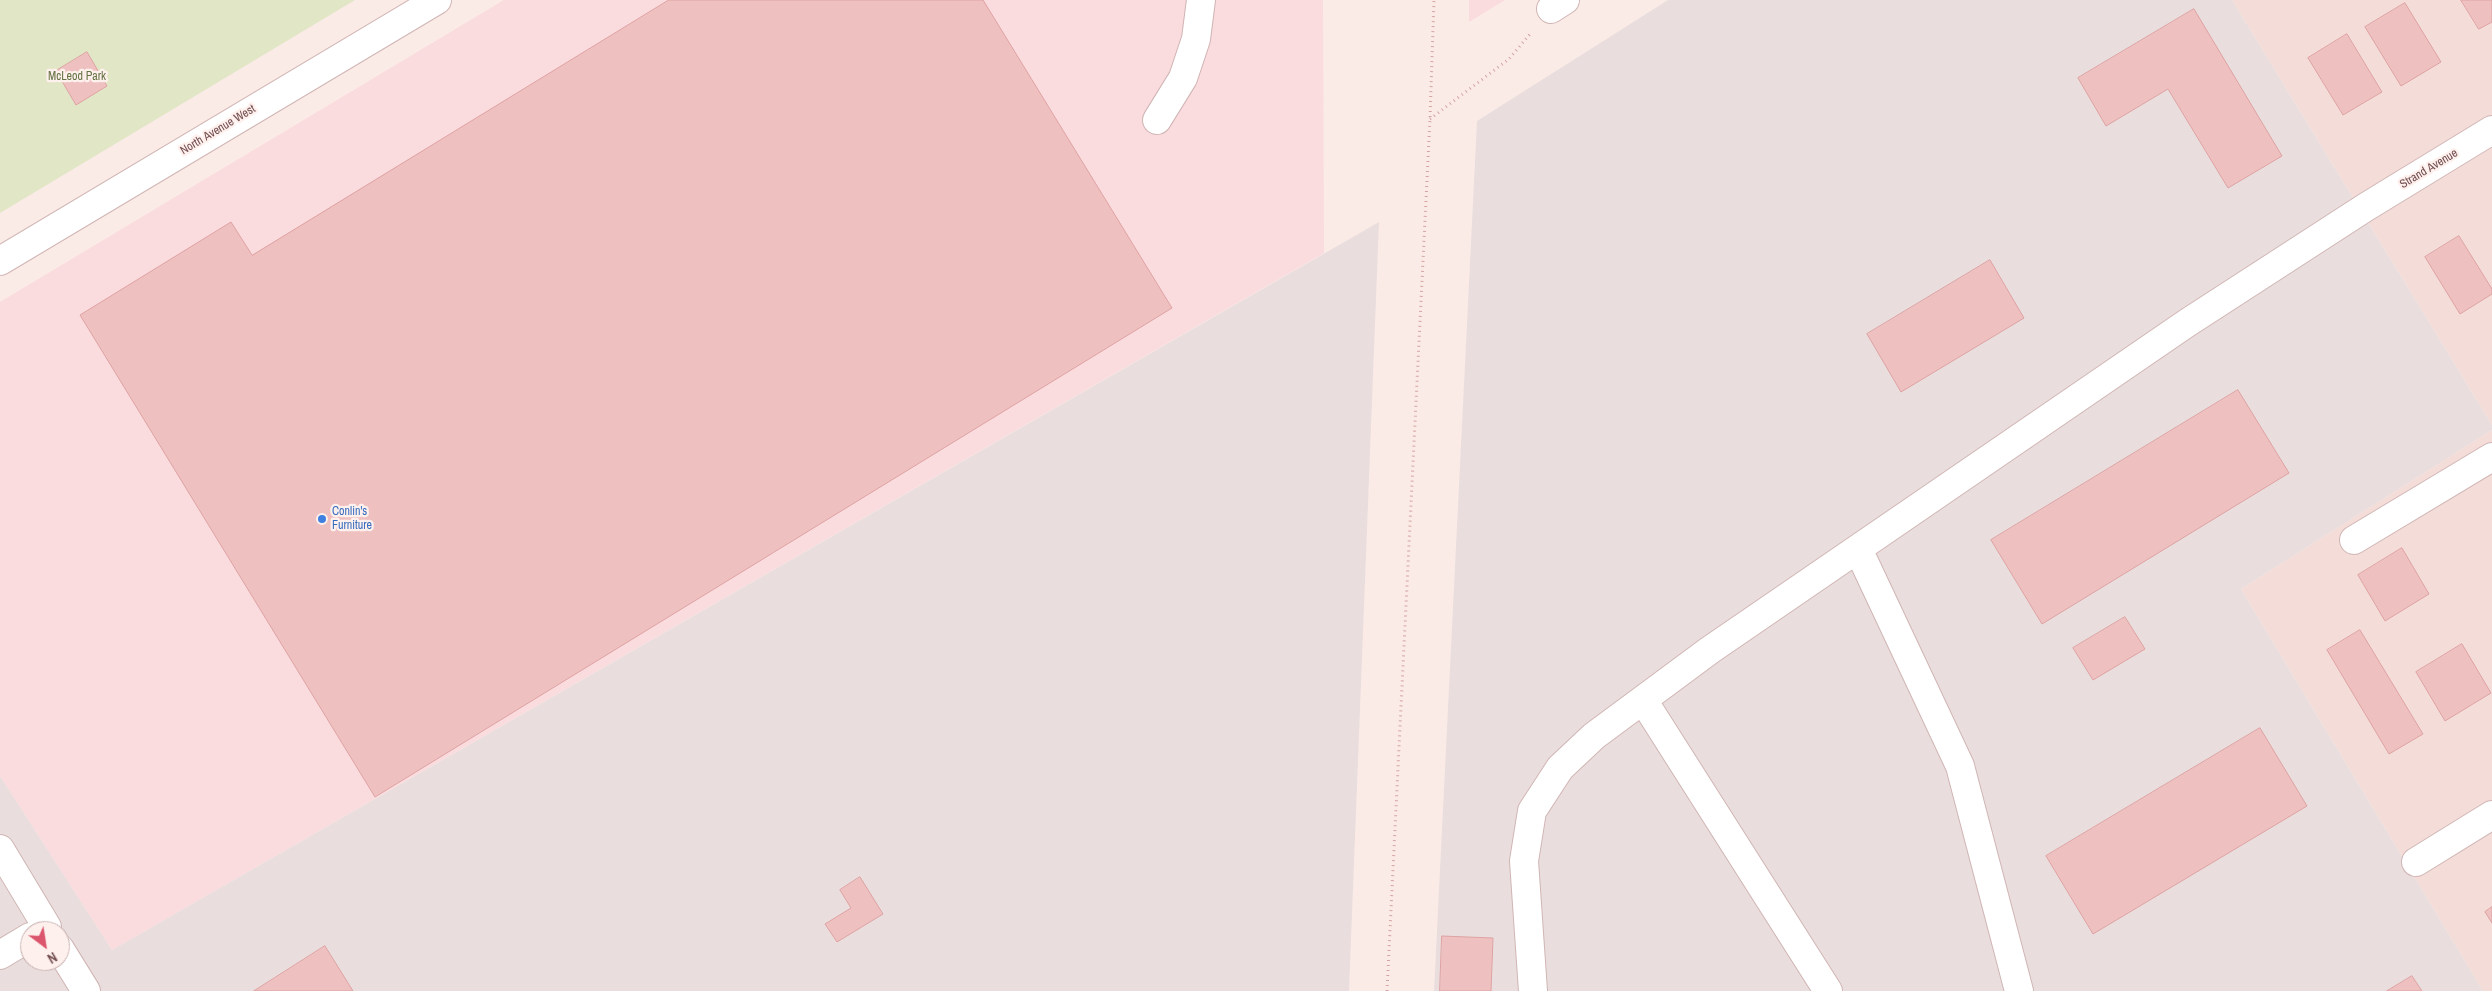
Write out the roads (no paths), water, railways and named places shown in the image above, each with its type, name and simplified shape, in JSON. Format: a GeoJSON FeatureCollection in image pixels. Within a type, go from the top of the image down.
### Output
{"type":"FeatureCollection","features":[{"type":"Feature","properties":{"kind":"street","name":"North Avenue West"},"geometry":{"type":"LineString","coordinates":[[0,261],[437,0]]}},
{"type":"Feature","properties":{"kind":"street"},"geometry":{"type":"LineString","coordinates":[[1157,120],[1183,78],[1196,40],[1201,0]]}},
{"type":"Feature","properties":{"kind":"street","name":"Strand Avenue"},"geometry":{"type":"LineString","coordinates":[[1533,991],[1524,861],[1532,811],[1560,768],[1594,736],[1710,650],[2187,323],[2366,207],[2492,130]]}},
{"type":"Feature","properties":{"kind":"street"},"geometry":{"type":"LineString","coordinates":[[2354,540],[2492,457]]}},
{"type":"Feature","properties":{"kind":"street"},"geometry":{"type":"LineString","coordinates":[[1858,549],[1960,766],[2018,991]]}},
{"type":"Feature","properties":{"kind":"street"},"geometry":{"type":"LineString","coordinates":[[1643,700],[1828,991]]}},
{"type":"Feature","properties":{"kind":"street"},"geometry":{"type":"LineString","coordinates":[[2416,862],[2492,815]]}},
{"type":"Feature","properties":{"kind":"street"},"geometry":{"type":"LineString","coordinates":[[0,849],[38,921]]}},
{"type":"Feature","properties":{"kind":"street"},"geometry":{"type":"LineString","coordinates":[[0,955],[20,946]]}},
{"type":"Feature","properties":{"kind":"street"},"geometry":{"type":"LineString","coordinates":[[70,969],[86,991]]}},
{"type":"Feature","properties":{"kind":"place","name":"Conlin's Furniture"},"geometry":{"type":"Point","coordinates":[322,519]}},
{"type":"Feature","properties":{"kind":"park label","name":"McLeod Park"},"geometry":{"type":"Point","coordinates":[77,77]}}]}
